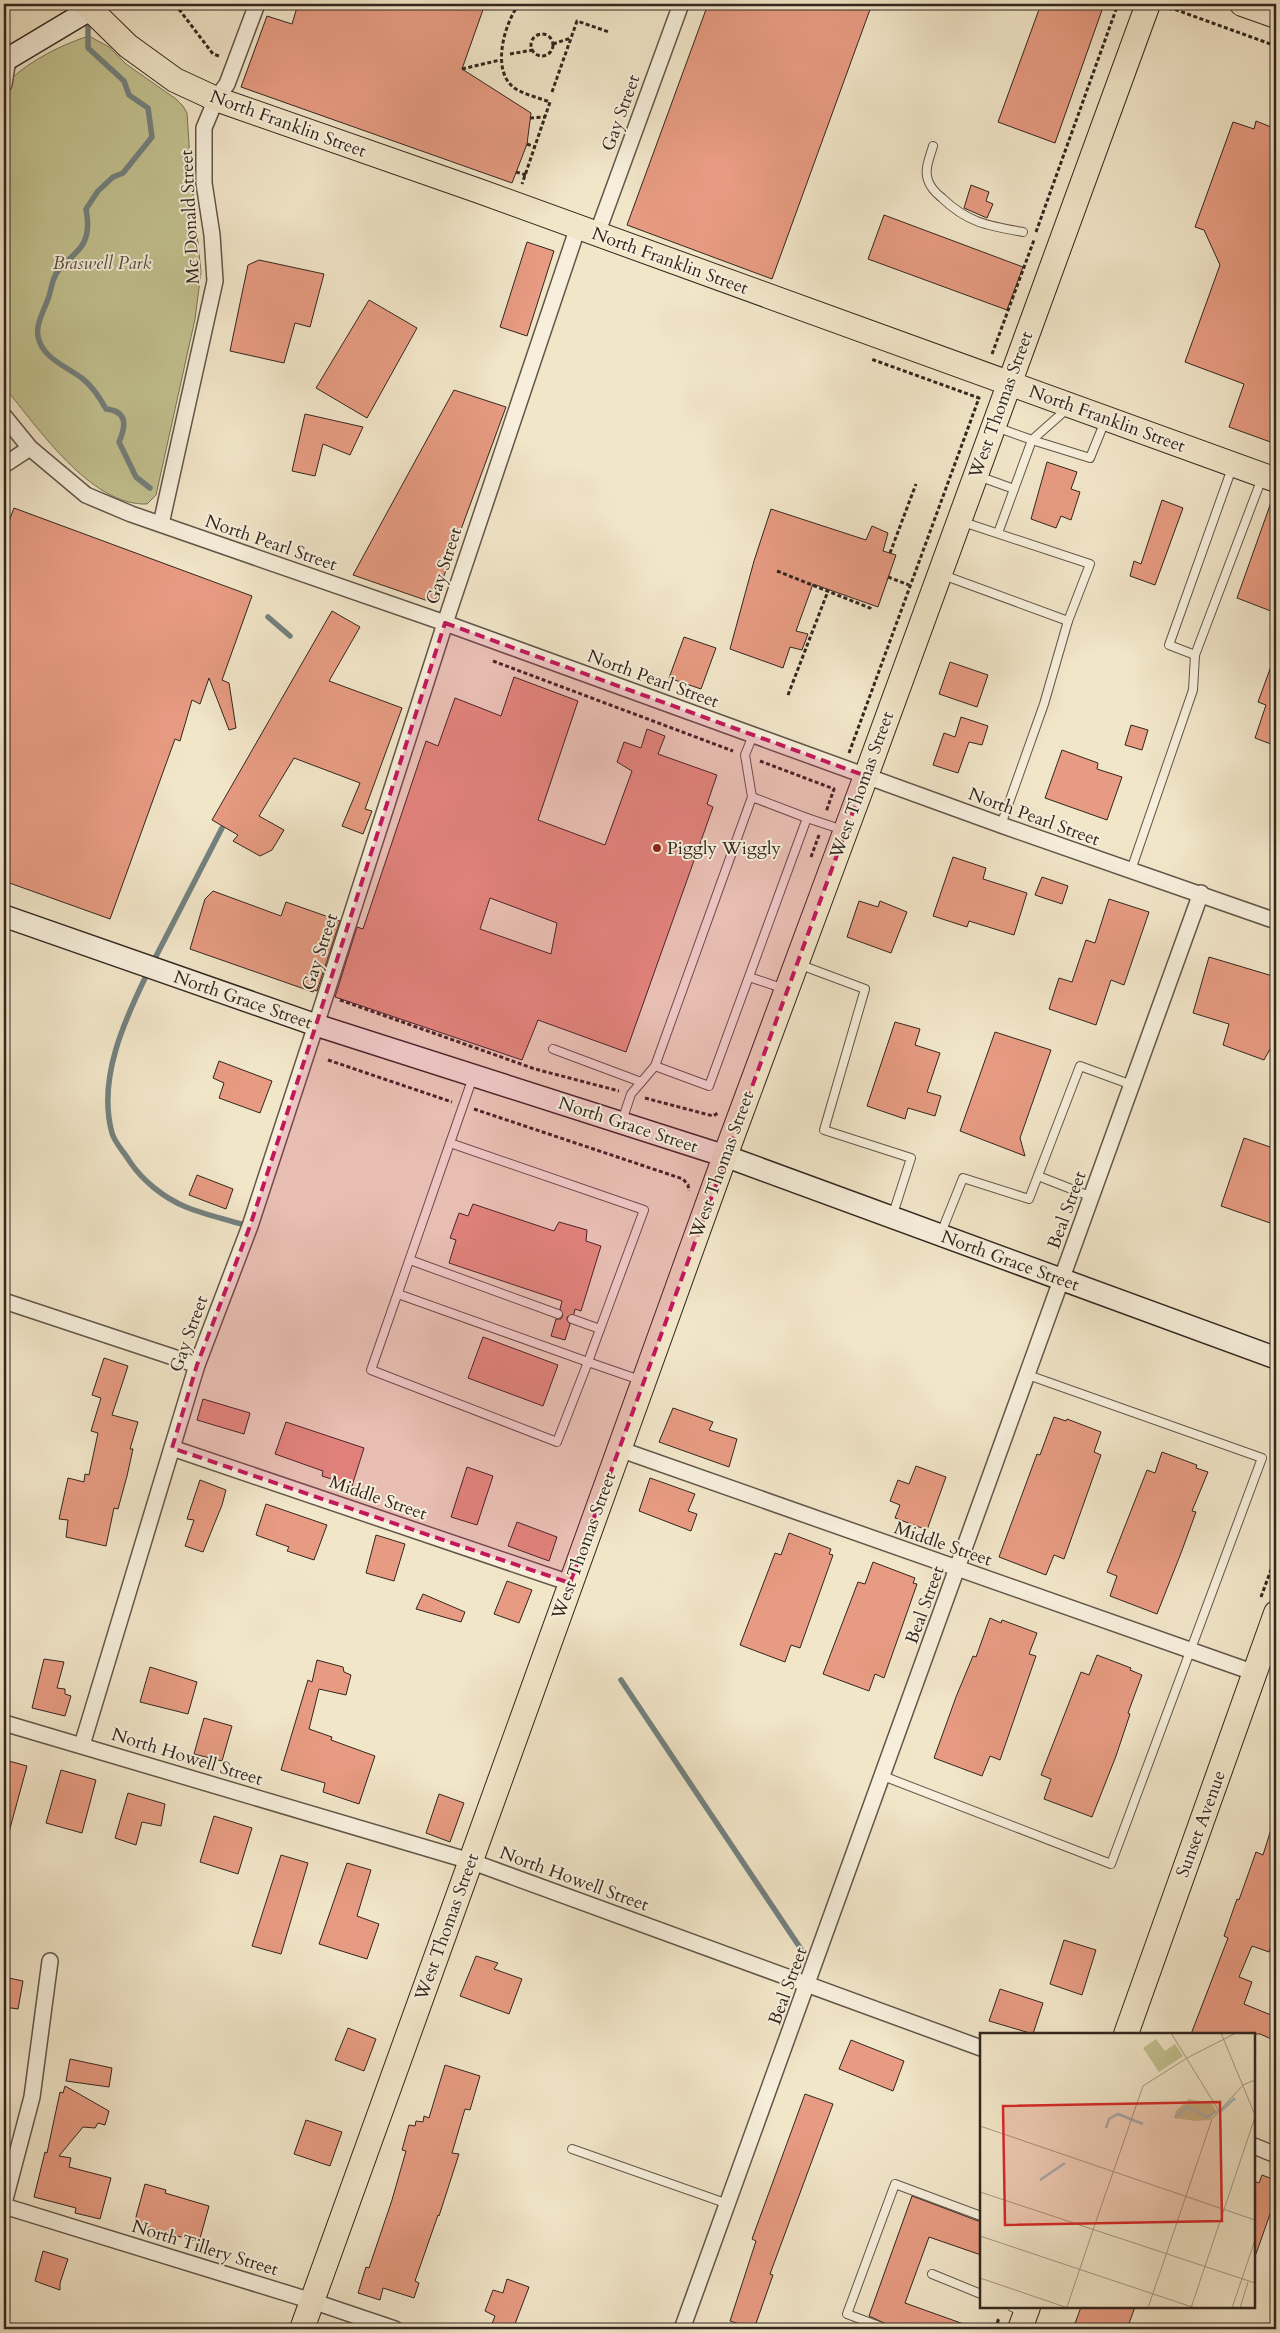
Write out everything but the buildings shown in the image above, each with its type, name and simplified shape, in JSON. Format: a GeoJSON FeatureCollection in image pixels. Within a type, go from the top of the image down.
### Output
{"type":"FeatureCollection","features":[{"type":"Feature","properties":{"kind":"main road"},"geometry":{"type":"LineString","coordinates":[[1242,4],[1276,16]]}},
{"type":"Feature","properties":{"kind":"main road","name":"North Franklin Street"},"geometry":{"type":"LineString","coordinates":[[88,6],[128,46],[175,80],[216,99],[1270,478]]}},
{"type":"Feature","properties":{"kind":"main road"},"geometry":{"type":"LineString","coordinates":[[6,60],[88,6]]}},
{"type":"Feature","properties":{"kind":"main road","name":"West Thomas Street"},"geometry":{"type":"LineString","coordinates":[[302,2329],[725,1156],[993,426],[1158,10]]}},
{"type":"Feature","properties":{"kind":"main road","name":"North Grace Street"},"geometry":{"type":"LineString","coordinates":[[4,916],[316,1025],[725,1156],[1276,1358]]}},
{"type":"Feature","properties":{"kind":"main road","name":"Sunset Avenue"},"geometry":{"type":"LineString","coordinates":[[1126,2033],[1276,1613]]}},
{"type":"Feature","properties":{"kind":"street","name":"Mc Donald Street"},"geometry":{"type":"LineString","coordinates":[[161,524],[215,281],[212,235],[204,183],[204,128],[216,99],[227,84],[257,4]]}},
{"type":"Feature","properties":{"kind":"street","name":"Gay Street"},"geometry":{"type":"LineString","coordinates":[[82,1745],[197,1365],[250,1226],[445,623],[587,231],[681,4]]}},
{"type":"Feature","properties":{"kind":"street"},"geometry":{"type":"LineString","coordinates":[[4,84],[6,60]]}},
{"type":"Feature","properties":{"kind":"street","name":"North Pearl Street"},"geometry":{"type":"LineString","coordinates":[[4,416],[30,448],[86,495],[131,514],[445,623],[1001,825],[1201,893],[1276,921]]}},
{"type":"Feature","properties":{"kind":"street"},"geometry":{"type":"LineString","coordinates":[[4,464],[30,448]]}},
{"type":"Feature","properties":{"kind":"street","name":"Beal Street"},"geometry":{"type":"LineString","coordinates":[[682,2329],[808,1985],[1201,893]]}},
{"type":"Feature","properties":{"kind":"street"},"geometry":{"type":"LineString","coordinates":[[4,1300],[197,1365]]}},
{"type":"Feature","properties":{"kind":"street","name":"Middle Street"},"geometry":{"type":"LineString","coordinates":[[172,1448],[570,1583]]}},
{"type":"Feature","properties":{"kind":"street","name":"Middle Street"},"geometry":{"type":"LineString","coordinates":[[619,1449],[1255,1673]]}},
{"type":"Feature","properties":{"kind":"street","name":"North Howell Street"},"geometry":{"type":"LineString","coordinates":[[4,1723],[470,1861],[980,2048]]}},
{"type":"Feature","properties":{"kind":"street"},"geometry":{"type":"LineString","coordinates":[[4,2204],[32,2096],[50,1961]]}},
{"type":"Feature","properties":{"kind":"street"},"geometry":{"type":"LineString","coordinates":[[1255,2146],[1276,2154]]}},
{"type":"Feature","properties":{"kind":"street","name":"North Tillery Street"},"geometry":{"type":"LineString","coordinates":[[4,2204],[395,2329]]}},
{"type":"Feature","properties":{"kind":"lane"},"geometry":{"type":"LineString","coordinates":[[933,146],[927,169],[928,181],[936,192],[960,215],[991,227],[1023,232]]}},
{"type":"Feature","properties":{"kind":"lane"},"geometry":{"type":"LineString","coordinates":[[998,533],[1032,440],[1071,406]]}},
{"type":"Feature","properties":{"kind":"lane"},"geometry":{"type":"LineString","coordinates":[[993,426],[1090,458],[1106,419]]}},
{"type":"Feature","properties":{"kind":"lane"},"geometry":{"type":"LineString","coordinates":[[1195,655],[1169,645],[1233,465]]}},
{"type":"Feature","properties":{"kind":"lane"},"geometry":{"type":"LineString","coordinates":[[975,475],[1014,490]]}},
{"type":"Feature","properties":{"kind":"lane"},"geometry":{"type":"LineString","coordinates":[[1131,870],[1193,690],[1195,655],[1270,478]]}},
{"type":"Feature","properties":{"kind":"lane"},"geometry":{"type":"LineString","coordinates":[[959,520],[1090,564],[1068,621],[1044,704],[1001,825]]}},
{"type":"Feature","properties":{"kind":"lane"},"geometry":{"type":"LineString","coordinates":[[940,574],[1068,621]]}},
{"type":"Feature","properties":{"kind":"lane"},"geometry":{"type":"LineString","coordinates":[[622,1123],[631,1094],[655,1066],[752,796],[745,756],[753,735]]}},
{"type":"Feature","properties":{"kind":"lane"},"geometry":{"type":"LineString","coordinates":[[752,796],[822,824],[845,831]]}},
{"type":"Feature","properties":{"kind":"lane"},"geometry":{"type":"LineString","coordinates":[[655,1066],[709,1086],[807,818]]}},
{"type":"Feature","properties":{"kind":"lane"},"geometry":{"type":"LineString","coordinates":[[796,964],[865,989],[824,1130],[911,1158],[892,1217]]}},
{"type":"Feature","properties":{"kind":"lane"},"geometry":{"type":"LineString","coordinates":[[749,977],[787,990]]}},
{"type":"Feature","properties":{"kind":"lane"},"geometry":{"type":"LineString","coordinates":[[553,1049],[642,1082]]}},
{"type":"Feature","properties":{"kind":"lane"},"geometry":{"type":"LineString","coordinates":[[940,1235],[963,1178],[1029,1199],[1080,1066],[1132,1085]]}},
{"type":"Feature","properties":{"kind":"lane"},"geometry":{"type":"LineString","coordinates":[[450,1143],[644,1210],[557,1442],[371,1370],[450,1143],[464,1106],[473,1075]]}},
{"type":"Feature","properties":{"kind":"lane"},"geometry":{"type":"LineString","coordinates":[[1038,1176],[1092,1197]]}},
{"type":"Feature","properties":{"kind":"lane"},"geometry":{"type":"LineString","coordinates":[[410,1260],[558,1314]]}},
{"type":"Feature","properties":{"kind":"lane"},"geometry":{"type":"LineString","coordinates":[[398,1294],[643,1382]]}},
{"type":"Feature","properties":{"kind":"lane"},"geometry":{"type":"LineString","coordinates":[[572,1319],[600,1329]]}},
{"type":"Feature","properties":{"kind":"lane"},"geometry":{"type":"LineString","coordinates":[[883,1776],[1111,1864],[1262,1458],[1028,1375]]}},
{"type":"Feature","properties":{"kind":"lane"},"geometry":{"type":"LineString","coordinates":[[572,2149],[728,2204]]}},
{"type":"Feature","properties":{"kind":"lane"},"geometry":{"type":"LineString","coordinates":[[886,2329],[848,2314],[895,2184],[980,2216]]}},
{"type":"Feature","properties":{"kind":"lane"},"geometry":{"type":"LineString","coordinates":[[932,2274],[980,2294]]}},
{"type":"Feature","properties":{"kind":"path"},"geometry":{"type":"LineString","coordinates":[[175,4],[213,54],[226,59]]}},
{"type":"Feature","properties":{"kind":"path"},"geometry":{"type":"LineString","coordinates":[[519,4],[502,44],[500,60],[505,77],[516,89],[550,102],[526,175],[519,190]]}},
{"type":"Feature","properties":{"kind":"path"},"geometry":{"type":"LineString","coordinates":[[995,358],[991,357],[1118,4]]}},
{"type":"Feature","properties":{"kind":"path"},"geometry":{"type":"LineString","coordinates":[[1158,10],[1171,8],[1276,46]]}},
{"type":"Feature","properties":{"kind":"path"},"geometry":{"type":"LineString","coordinates":[[552,92],[577,20],[609,32]]}},
{"type":"Feature","properties":{"kind":"path"},"geometry":{"type":"LineString","coordinates":[[533,50],[534,40],[539,35],[546,36],[553,44]]}},
{"type":"Feature","properties":{"kind":"path"},"geometry":{"type":"LineString","coordinates":[[553,44],[571,38]]}},
{"type":"Feature","properties":{"kind":"path"},"geometry":{"type":"LineString","coordinates":[[533,50],[538,55],[548,55],[553,44]]}},
{"type":"Feature","properties":{"kind":"path"},"geometry":{"type":"LineString","coordinates":[[510,54],[533,50]]}},
{"type":"Feature","properties":{"kind":"path"},"geometry":{"type":"LineString","coordinates":[[462,69],[500,60]]}},
{"type":"Feature","properties":{"kind":"path"},"geometry":{"type":"LineString","coordinates":[[530,118],[545,117]]}},
{"type":"Feature","properties":{"kind":"path"},"geometry":{"type":"LineString","coordinates":[[527,144],[535,147]]}},
{"type":"Feature","properties":{"kind":"path"},"geometry":{"type":"LineString","coordinates":[[516,172],[526,175]]}},
{"type":"Feature","properties":{"kind":"path"},"geometry":{"type":"LineString","coordinates":[[839,751],[848,754],[979,398],[871,359]]}},
{"type":"Feature","properties":{"kind":"path"},"geometry":{"type":"LineString","coordinates":[[890,553],[916,484]]}},
{"type":"Feature","properties":{"kind":"path"},"geometry":{"type":"LineString","coordinates":[[778,571],[870,608],[871,604]]}},
{"type":"Feature","properties":{"kind":"path"},"geometry":{"type":"LineString","coordinates":[[888,577],[909,585]]}},
{"type":"Feature","properties":{"kind":"path"},"geometry":{"type":"LineString","coordinates":[[788,696],[828,592]]}},
{"type":"Feature","properties":{"kind":"path"},"geometry":{"type":"LineString","coordinates":[[489,660],[834,789],[809,861]]}},
{"type":"Feature","properties":{"kind":"path"},"geometry":{"type":"LineString","coordinates":[[340,1000],[535,1068],[713,1116],[721,1111]]}},
{"type":"Feature","properties":{"kind":"path"},"geometry":{"type":"LineString","coordinates":[[328,1060],[683,1179],[688,1185],[689,1193]]}},
{"type":"Feature","properties":{"kind":"highlighted area"},"geometry":{"type":"Polygon","coordinates":[[[445,623],[866,776],[570,1583],[172,1448],[197,1365],[250,1226],[445,623]]]}},
{"type":"Feature","properties":{"kind":"green space","name":"Braswell Park"},"geometry":{"type":"Polygon","coordinates":[[[89,36],[109,47],[126,64],[176,99],[187,113],[201,272],[195,319],[156,495],[147,504],[126,501],[105,492],[86,478],[49,442],[4,387],[4,132],[11,79],[28,65],[48,53],[89,36]]]}},
{"type":"Feature","properties":{"kind":"waterway"},"geometry":{"type":"LineString","coordinates":[[88,18],[88,48],[124,81],[129,95],[148,108],[152,137],[123,173],[113,177],[98,191],[86,209],[88,226],[86,238],[79,250],[61,267],[54,278],[38,326],[38,337],[43,349],[48,354],[87,382],[106,409],[113,410],[122,416],[124,425],[119,442],[136,477],[150,488]]}},
{"type":"Feature","properties":{"kind":"waterway"},"geometry":{"type":"LineString","coordinates":[[268,617],[290,636]]}},
{"type":"Feature","properties":{"kind":"waterway"},"geometry":{"type":"LineString","coordinates":[[152,964],[222,828]]}},
{"type":"Feature","properties":{"kind":"waterway"},"geometry":{"type":"LineString","coordinates":[[148,972],[123,1029],[111,1071],[108,1113],[113,1136],[135,1169],[162,1194],[194,1210],[248,1226]]}},
{"type":"Feature","properties":{"kind":"waterway"},"geometry":{"type":"LineString","coordinates":[[621,1680],[801,1949]]}},
{"type":"Feature","properties":{"kind":"place","name":"Piggly Wiggly"},"geometry":{"type":"Point","coordinates":[657,848]}}]}
